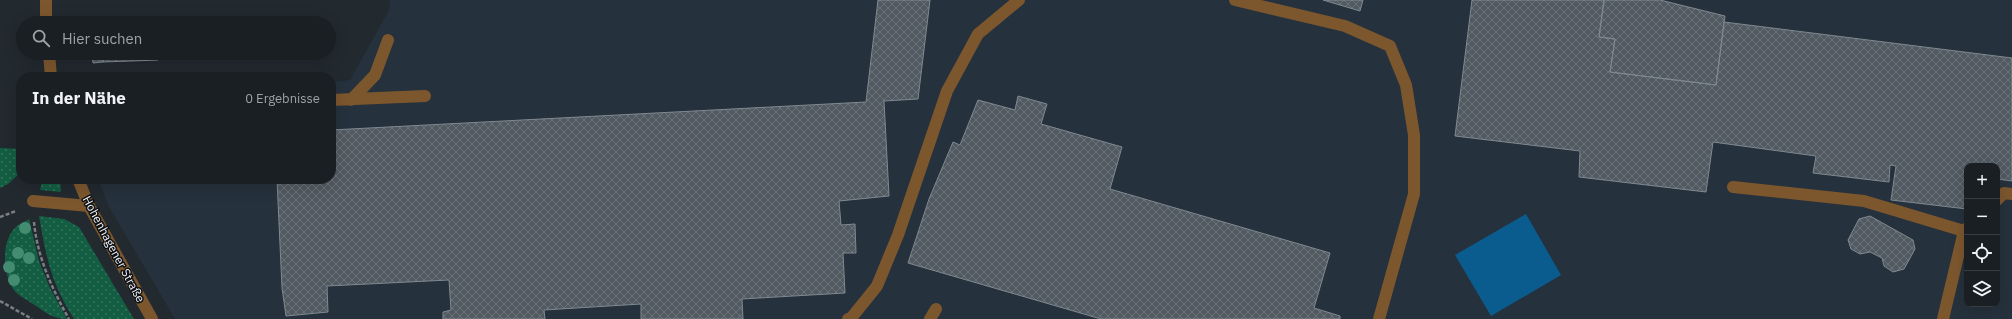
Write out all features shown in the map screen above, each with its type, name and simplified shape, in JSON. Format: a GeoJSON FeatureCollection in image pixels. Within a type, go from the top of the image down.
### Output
{"type":"FeatureCollection","features":[{"type":"Feature","properties":{"kind":"street"},"geometry":{"type":"LineString","coordinates":[[46,0],[46,16]]}},
{"type":"Feature","properties":{"kind":"street"},"geometry":{"type":"LineString","coordinates":[[848,319],[852,317],[877,286],[898,235],[947,91],[978,34],[1019,0]]}},
{"type":"Feature","properties":{"kind":"street"},"geometry":{"type":"LineString","coordinates":[[1235,0],[1345,26],[1390,46],[1406,85],[1414,135],[1414,194],[1379,319]]}},
{"type":"Feature","properties":{"kind":"street"},"geometry":{"type":"LineString","coordinates":[[351,100],[375,75],[388,40]]}},
{"type":"Feature","properties":{"kind":"street"},"geometry":{"type":"LineString","coordinates":[[50,60],[51,72]]}},
{"type":"Feature","properties":{"kind":"street"},"geometry":{"type":"LineString","coordinates":[[336,100],[425,96]]}},
{"type":"Feature","properties":{"kind":"street","name":"Hohenhagener Straße"},"geometry":{"type":"LineString","coordinates":[[80,184],[89,206],[152,319]]}},
{"type":"Feature","properties":{"kind":"street"},"geometry":{"type":"LineString","coordinates":[[1733,188],[1864,201],[1964,228]]}},
{"type":"Feature","properties":{"kind":"street"},"geometry":{"type":"LineString","coordinates":[[1998,199],[2004,193],[2012,194]]}},
{"type":"Feature","properties":{"kind":"street"},"geometry":{"type":"LineString","coordinates":[[33,201],[89,206]]}},
{"type":"Feature","properties":{"kind":"street"},"geometry":{"type":"LineString","coordinates":[[1943,319],[1964,235]]}},
{"type":"Feature","properties":{"kind":"path"},"geometry":{"type":"LineString","coordinates":[[33,201],[35,232],[39,248],[52,289],[69,319]]}},
{"type":"Feature","properties":{"kind":"path"},"geometry":{"type":"LineString","coordinates":[[0,301],[32,319]]}},
{"type":"Feature","properties":{"kind":"shaded area"},"geometry":{"type":"Polygon","coordinates":[[[390,0],[2012,0],[2012,319],[175,319],[109,207],[100,184],[336,184],[336,81],[350,80],[389,10],[390,0]]]}},
{"type":"Feature","properties":{"kind":"green space"},"geometry":{"type":"Polygon","coordinates":[[[0,148],[16,149],[16,177],[8,184],[0,188],[0,148]]]}},
{"type":"Feature","properties":{"kind":"green space"},"geometry":{"type":"Polygon","coordinates":[[[42,184],[60,184],[61,192],[40,190],[42,184]]]}},
{"type":"Feature","properties":{"kind":"green space"},"geometry":{"type":"Polygon","coordinates":[[[39,216],[64,219],[79,227],[134,319],[74,319],[66,306],[50,269],[39,216]]]}},
{"type":"Feature","properties":{"kind":"green space"},"geometry":{"type":"Polygon","coordinates":[[[29,219],[39,261],[50,288],[67,319],[54,317],[47,313],[19,295],[10,284],[5,260],[7,242],[15,228],[29,219]]]}},
{"type":"Feature","properties":{"kind":"water"},"geometry":{"type":"Polygon","coordinates":[[[1526,214],[1561,275],[1491,316],[1455,255],[1526,214]]]}},
{"type":"Feature","properties":{"kind":"building"},"geometry":{"type":"Polygon","coordinates":[[[878,0],[930,0],[918,99],[884,101],[889,196],[839,201],[841,225],[855,224],[856,253],[843,253],[845,293],[742,299],[743,319],[641,319],[641,304],[544,310],[545,319],[443,319],[443,312],[451,310],[449,280],[327,286],[328,312],[286,316],[282,288],[277,184],[336,184],[336,130],[866,102],[878,0]]]}},
{"type":"Feature","properties":{"kind":"building"},"geometry":{"type":"Polygon","coordinates":[[[1323,0],[1363,0],[1360,11],[1323,0]]]}},
{"type":"Feature","properties":{"kind":"building"},"geometry":{"type":"Polygon","coordinates":[[[1472,0],[1604,0],[1599,37],[1615,39],[1610,72],[1716,85],[1724,22],[2012,58],[2012,181],[2000,179],[2000,163],[1964,163],[1964,209],[1891,200],[1896,166],[1890,165],[1889,182],[1813,173],[1816,156],[1713,142],[1706,192],[1579,177],[1580,151],[1455,136],[1472,0]]]}},
{"type":"Feature","properties":{"kind":"building"},"geometry":{"type":"Polygon","coordinates":[[[1604,0],[1660,0],[1725,16],[1716,85],[1610,72],[1615,39],[1599,37],[1604,0]]]}},
{"type":"Feature","properties":{"kind":"building"},"geometry":{"type":"Polygon","coordinates":[[[93,60],[103,60],[103,62],[93,63],[93,60]]]}},
{"type":"Feature","properties":{"kind":"building"},"geometry":{"type":"Polygon","coordinates":[[[103,60],[158,60],[103,62],[103,60]]]}},
{"type":"Feature","properties":{"kind":"building"},"geometry":{"type":"Polygon","coordinates":[[[1018,96],[1047,104],[1041,124],[1122,147],[1110,189],[1330,253],[1314,308],[1340,316],[1340,319],[1101,319],[908,263],[929,199],[953,142],[960,145],[978,100],[1015,110],[1018,96]]]}},
{"type":"Feature","properties":{"kind":"building"},"geometry":{"type":"Polygon","coordinates":[[[1870,216],[1913,240],[1915,249],[1904,269],[1893,272],[1884,266],[1882,258],[1870,252],[1860,254],[1851,249],[1848,240],[1859,219],[1870,216]]]}}]}
